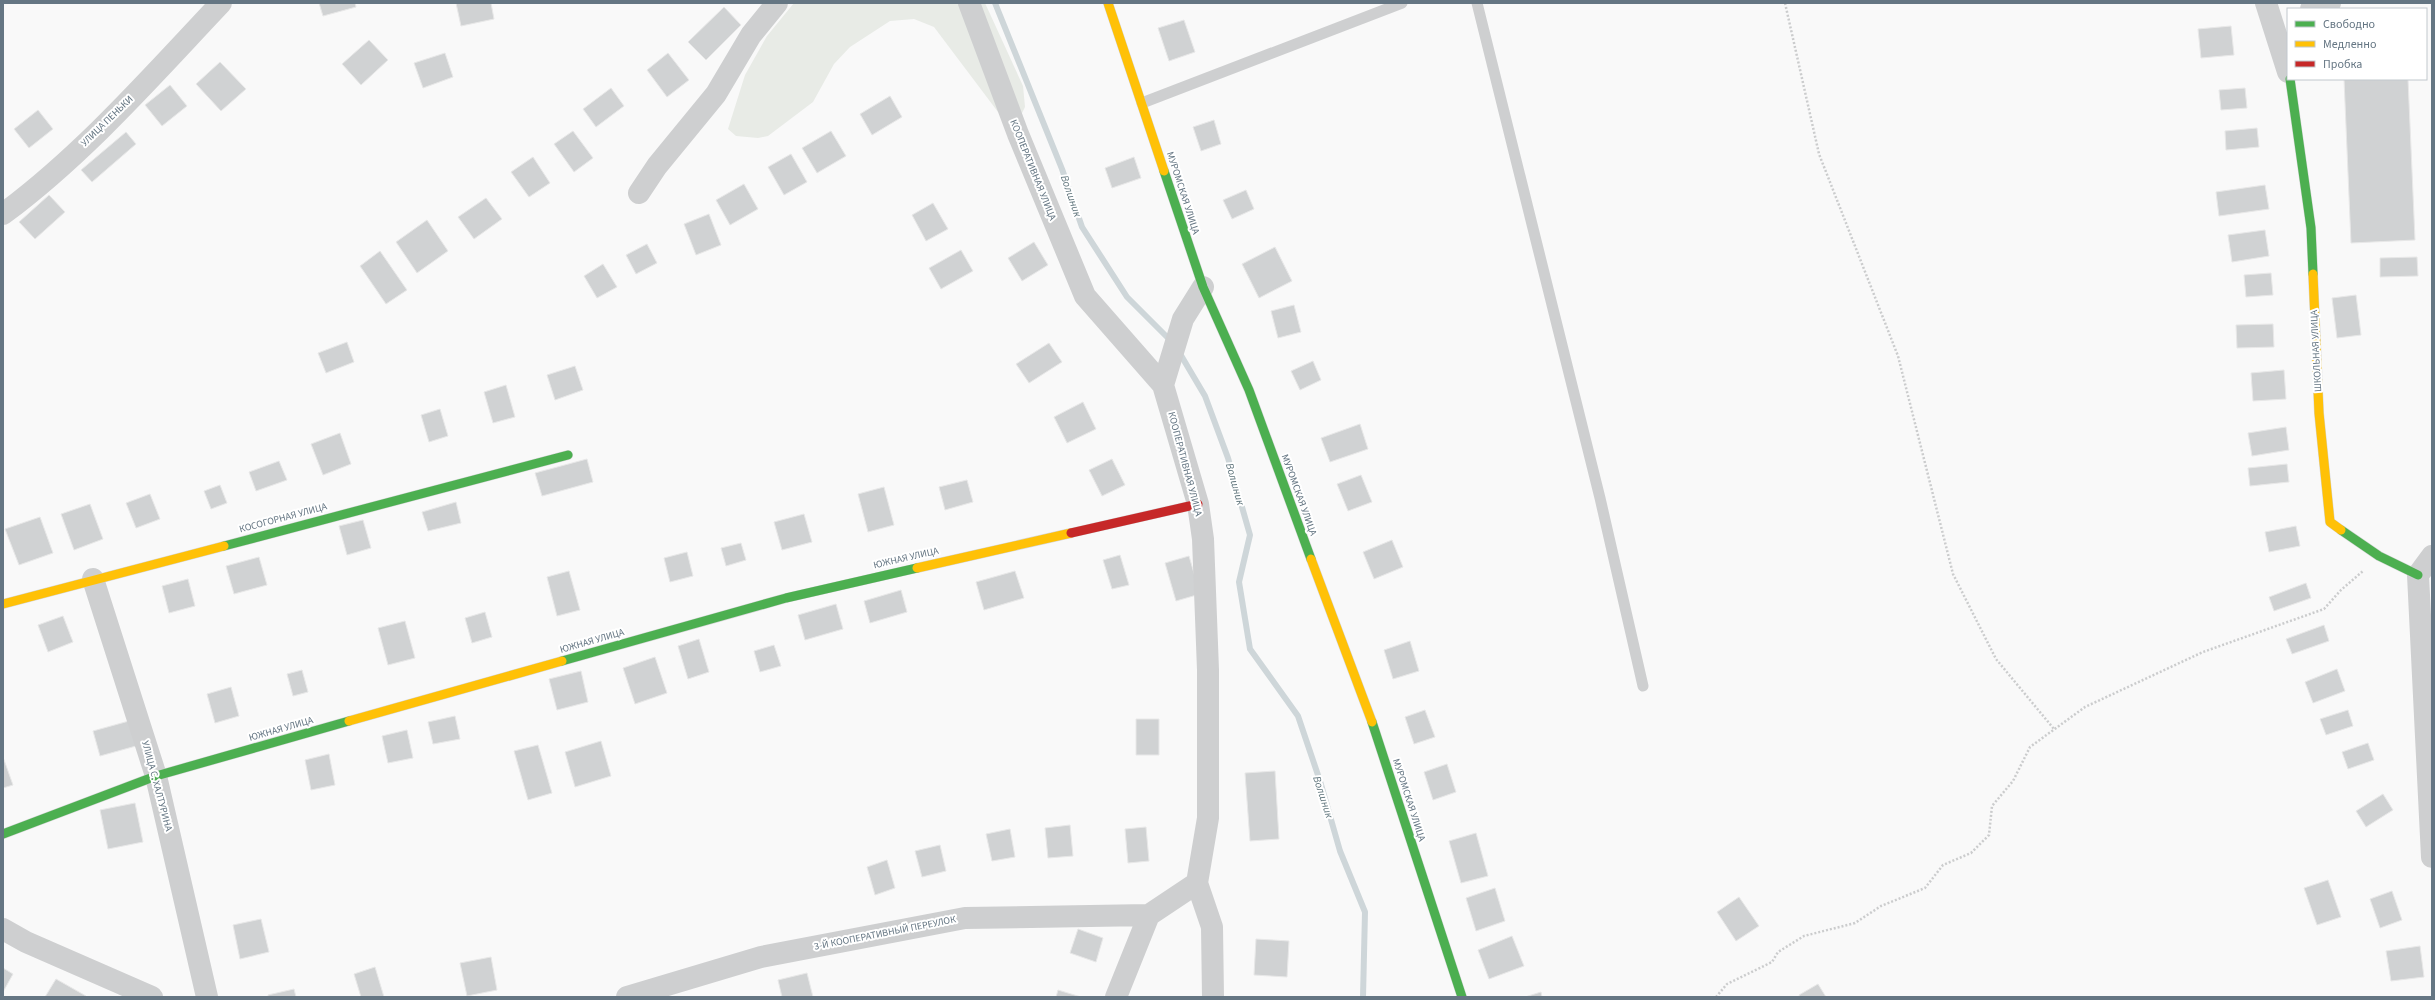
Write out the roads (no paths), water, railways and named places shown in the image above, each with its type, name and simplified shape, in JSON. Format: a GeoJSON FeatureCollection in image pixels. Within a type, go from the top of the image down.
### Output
{"type":"FeatureCollection","features":[{"type":"Feature","properties":{"kind":"street","name":"УЛИЦА ПЕНЬКИ"},"geometry":{"type":"LineString","coordinates":[[3,214],[37,189],[138,91],[221,3]]}},
{"type":"Feature","properties":{"kind":"street"},"geometry":{"type":"LineString","coordinates":[[639,193],[657,166],[716,94],[751,36],[777,3]]}},
{"type":"Feature","properties":{"kind":"street","name":"КООПЕРАТИВНАЯ УЛИЦА"},"geometry":{"type":"LineString","coordinates":[[969,3],[1018,134],[1086,296],[1163,385],[1198,504],[1203,539],[1207,655],[1208,818],[1197,883],[1212,927],[1213,997]]}},
{"type":"Feature","properties":{"kind":"street","name":"МУРОМСКАЯ УЛИЦА"},"geometry":{"type":"LineString","coordinates":[[1108,3],[1202,286],[1249,390],[1370,717],[1462,997]]}},
{"type":"Feature","properties":{"kind":"street"},"geometry":{"type":"LineString","coordinates":[[2266,3],[2281,22],[2287,65]]}},
{"type":"Feature","properties":{"kind":"street"},"geometry":{"type":"LineString","coordinates":[[2314,8],[2330,3]]}},
{"type":"Feature","properties":{"kind":"street","name":"ШКОЛЬНАЯ УЛИЦА"},"geometry":{"type":"LineString","coordinates":[[2290,80],[2311,228],[2319,413],[2330,522],[2379,556],[2418,575]]}},
{"type":"Feature","properties":{"kind":"street"},"geometry":{"type":"LineString","coordinates":[[1163,385],[1183,319],[1202,286]]}},
{"type":"Feature","properties":{"kind":"street","name":"КОСОГОРНАЯ УЛИЦА"},"geometry":{"type":"LineString","coordinates":[[3,604],[93,579],[568,455]]}},
{"type":"Feature","properties":{"kind":"street","name":"ЮЖНАЯ УЛИЦА"},"geometry":{"type":"LineString","coordinates":[[3,834],[156,776],[786,598],[1198,504]]}},
{"type":"Feature","properties":{"kind":"street"},"geometry":{"type":"LineString","coordinates":[[2432,556],[2418,575],[2432,857]]}},
{"type":"Feature","properties":{"kind":"street","name":"УЛИЦА С. ХАЛТУРИНА"},"geometry":{"type":"LineString","coordinates":[[93,579],[156,776],[207,997]]}},
{"type":"Feature","properties":{"kind":"street"},"geometry":{"type":"LineString","coordinates":[[1116,997],[1149,915],[1197,883]]}},
{"type":"Feature","properties":{"kind":"street","name":"3-Й КООПЕРАТИВНЫЙ ПЕРЕУЛОК"},"geometry":{"type":"LineString","coordinates":[[627,997],[761,956],[965,918],[1149,915]]}},
{"type":"Feature","properties":{"kind":"street"},"geometry":{"type":"LineString","coordinates":[[3,929],[26,942],[152,997]]}},
{"type":"Feature","properties":{"kind":"lane"},"geometry":{"type":"LineString","coordinates":[[1142,103],[1402,3]]}},
{"type":"Feature","properties":{"kind":"lane"},"geometry":{"type":"LineString","coordinates":[[1477,3],[1598,490],[1643,686]]}},
{"type":"Feature","properties":{"kind":"waterway","name":"Волшник"},"geometry":{"type":"LineString","coordinates":[[995,3],[1062,169],[1082,227],[1127,297],[1171,341]]}},
{"type":"Feature","properties":{"kind":"waterway","name":"Волшник"},"geometry":{"type":"LineString","coordinates":[[1179,352],[1205,396],[1228,458],[1250,535],[1239,582],[1250,649],[1298,716],[1320,781],[1340,851],[1365,912],[1363,997]]}}]}
